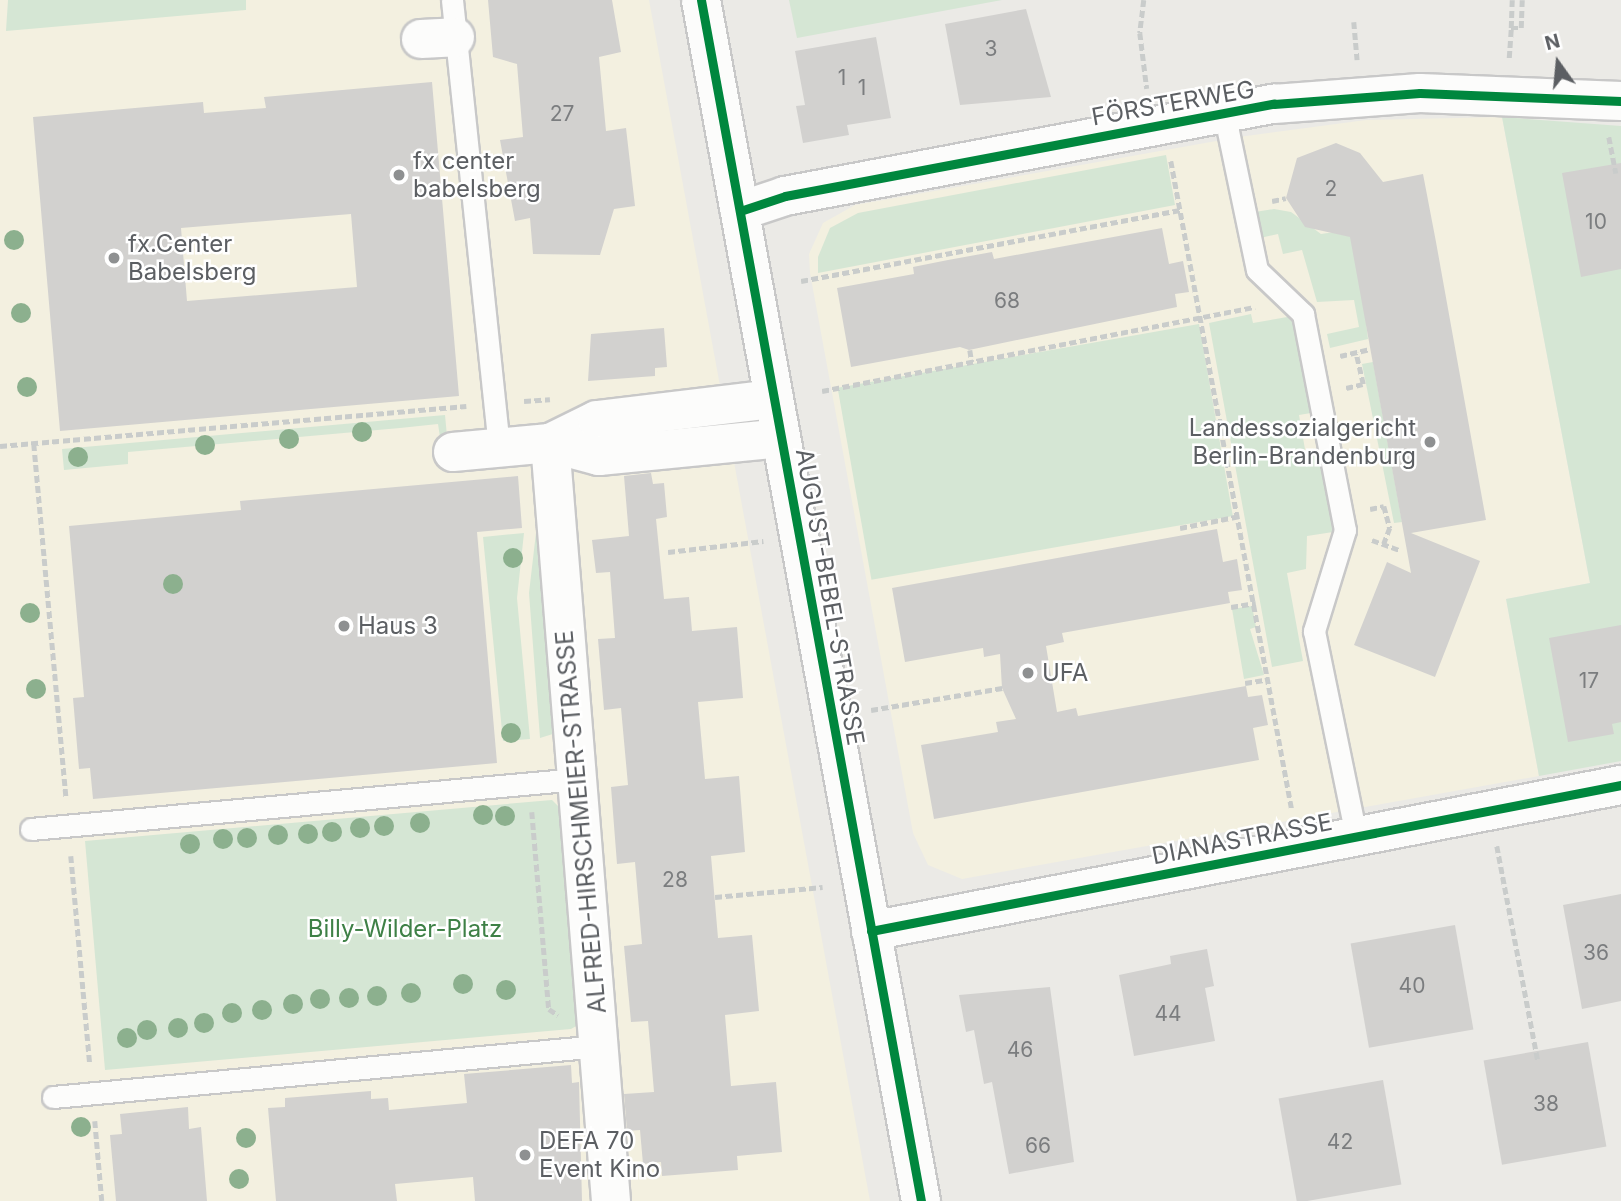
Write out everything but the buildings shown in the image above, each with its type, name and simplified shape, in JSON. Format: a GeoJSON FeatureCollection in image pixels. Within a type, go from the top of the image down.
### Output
{"type":"FeatureCollection","features":[{"type":"Feature","properties":{"kind":"street","name":"AUGUST-BEBEL-STRASSE"},"geometry":{"type":"LineString","coordinates":[[701,0],[920,1201]]}},
{"type":"Feature","properties":{"kind":"street","name":"FÖRSTERWEG"},"geometry":{"type":"LineString","coordinates":[[740,211],[785,196],[1224,112],[1359,96],[1507,93],[1621,101]]}},
{"type":"Feature","properties":{"kind":"street"},"geometry":{"type":"LineString","coordinates":[[550,443],[597,420],[774,399]]}},
{"type":"Feature","properties":{"kind":"street"},"geometry":{"type":"LineString","coordinates":[[453,452],[550,443],[599,456],[781,438]]}},
{"type":"Feature","properties":{"kind":"street","name":"ALFRED-HIRSCHMEIER-STRASSE"},"geometry":{"type":"LineString","coordinates":[[550,443],[611,1201]]}},
{"type":"Feature","properties":{"kind":"street","name":"DIANASTRASSE"},"geometry":{"type":"LineString","coordinates":[[871,931],[1621,785]]}},
{"type":"Feature","properties":{"kind":"lane"},"geometry":{"type":"LineString","coordinates":[[443,25],[499,448]]}},
{"type":"Feature","properties":{"kind":"lane"},"geometry":{"type":"LineString","coordinates":[[1224,112],[1257,270],[1293,300],[1303,314],[1345,530],[1314,631],[1356,836]]}},
{"type":"Feature","properties":{"kind":"lane"},"geometry":{"type":"LineString","coordinates":[[30,829],[577,779]]}},
{"type":"Feature","properties":{"kind":"lane"},"geometry":{"type":"LineString","coordinates":[[53,1097],[598,1046]]}},
{"type":"Feature","properties":{"kind":"path"},"geometry":{"type":"LineString","coordinates":[[1144,0],[1140,33],[1157,124],[1181,211],[1202,317],[1286,778]]}},
{"type":"Feature","properties":{"kind":"path"},"geometry":{"type":"LineString","coordinates":[[1507,93],[1512,0]]}},
{"type":"Feature","properties":{"kind":"path"},"geometry":{"type":"LineString","coordinates":[[1511,28],[1521,28],[1522,0]]}},
{"type":"Feature","properties":{"kind":"path"},"geometry":{"type":"LineString","coordinates":[[801,281],[1181,211]]}},
{"type":"Feature","properties":{"kind":"path"},"geometry":{"type":"LineString","coordinates":[[822,391],[1293,300]]}},
{"type":"Feature","properties":{"kind":"path"},"geometry":{"type":"LineString","coordinates":[[1340,356],[1370,349]]}},
{"type":"Feature","properties":{"kind":"path"},"geometry":{"type":"LineString","coordinates":[[970,350],[972,362]]}},
{"type":"Feature","properties":{"kind":"path"},"geometry":{"type":"LineString","coordinates":[[0,446],[562,398]]}},
{"type":"Feature","properties":{"kind":"path"},"geometry":{"type":"LineString","coordinates":[[1200,426],[1222,421]]}},
{"type":"Feature","properties":{"kind":"path"},"geometry":{"type":"LineString","coordinates":[[1180,528],[1240,516]]}},
{"type":"Feature","properties":{"kind":"path"},"geometry":{"type":"LineString","coordinates":[[668,552],[799,537]]}},
{"type":"Feature","properties":{"kind":"path"},"geometry":{"type":"LineString","coordinates":[[1376,541],[1401,550]]}},
{"type":"Feature","properties":{"kind":"path"},"geometry":{"type":"LineString","coordinates":[[1231,607],[1256,603]]}},
{"type":"Feature","properties":{"kind":"path"},"geometry":{"type":"LineString","coordinates":[[1245,683],[1269,678]]}},
{"type":"Feature","properties":{"kind":"path"},"geometry":{"type":"LineString","coordinates":[[832,716],[1002,688]]}},
{"type":"Feature","properties":{"kind":"path"},"geometry":{"type":"LineString","coordinates":[[1491,811],[1538,1061]]}},
{"type":"Feature","properties":{"kind":"path"},"geometry":{"type":"LineString","coordinates":[[715,897],[863,884]]}},
{"type":"Feature","properties":{"kind":"shaded area"},"geometry":{"type":"Polygon","coordinates":[[[0,0],[649,0],[870,1201],[0,1201],[0,0]]]}},
{"type":"Feature","properties":{"kind":"shaded area"},"geometry":{"type":"Polygon","coordinates":[[[1502,117],[1590,583],[1506,599],[1539,776],[962,879],[928,865],[913,833],[810,273],[809,254],[823,223],[855,205],[1239,137],[1366,120],[1502,117]]]}},
{"type":"Feature","properties":{"kind":"green space"},"geometry":{"type":"Polygon","coordinates":[[[8,0],[246,0],[246,10],[6,31],[8,0]]]}},
{"type":"Feature","properties":{"kind":"green space"},"geometry":{"type":"Polygon","coordinates":[[[789,0],[1002,0],[797,38],[789,0]]]}},
{"type":"Feature","properties":{"kind":"green space"},"geometry":{"type":"Polygon","coordinates":[[[1502,117],[1621,126],[1621,761],[1539,776],[1506,599],[1590,583],[1502,117]]]}},
{"type":"Feature","properties":{"kind":"green space"},"geometry":{"type":"Polygon","coordinates":[[[1166,155],[1175,205],[818,273],[818,257],[830,228],[858,213],[1166,155]]]}},
{"type":"Feature","properties":{"kind":"green space"},"geometry":{"type":"Polygon","coordinates":[[[1274,209],[1291,212],[1321,234],[1355,229],[1368,339],[1330,348],[1327,334],[1359,327],[1354,300],[1317,302],[1302,250],[1283,254],[1278,234],[1260,238],[1255,212],[1274,209]]]}},
{"type":"Feature","properties":{"kind":"green space"},"geometry":{"type":"Polygon","coordinates":[[[1251,314],[1253,323],[1293,316],[1311,413],[1299,415],[1306,455],[1318,453],[1333,532],[1307,536],[1306,569],[1287,573],[1303,661],[1272,667],[1209,323],[1251,314]]]}},
{"type":"Feature","properties":{"kind":"green space"},"geometry":{"type":"Polygon","coordinates":[[[1199,324],[1233,516],[871,580],[838,388],[1199,324]]]}},
{"type":"Feature","properties":{"kind":"green space"},"geometry":{"type":"Polygon","coordinates":[[[1373,362],[1402,522],[1394,523],[1362,364],[1373,362]]]}},
{"type":"Feature","properties":{"kind":"green space"},"geometry":{"type":"Polygon","coordinates":[[[445,415],[447,436],[440,437],[438,424],[128,452],[128,464],[64,470],[62,449],[445,415]]]}},
{"type":"Feature","properties":{"kind":"green space"},"geometry":{"type":"Polygon","coordinates":[[[546,478],[556,733],[540,738],[529,593],[537,524],[533,479],[546,478]]]}},
{"type":"Feature","properties":{"kind":"green space"},"geometry":{"type":"Polygon","coordinates":[[[524,533],[517,598],[530,739],[503,741],[483,537],[524,533]]]}},
{"type":"Feature","properties":{"kind":"green space"},"geometry":{"type":"Polygon","coordinates":[[[1252,606],[1256,627],[1250,629],[1264,675],[1244,679],[1232,609],[1252,606]]]}},
{"type":"Feature","properties":{"kind":"green space","name":"Billy-Wilder-Platz"},"geometry":{"type":"Polygon","coordinates":[[[552,800],[562,810],[578,1025],[571,1029],[105,1070],[85,841],[552,800]]]}},
{"type":"Feature","properties":{"kind":"cycle path"},"geometry":{"type":"LineString","coordinates":[[701,0],[921,1201]]}},
{"type":"Feature","properties":{"kind":"cycle path"},"geometry":{"type":"LineString","coordinates":[[740,211],[785,196],[1274,104],[1420,93],[1621,101]]}},
{"type":"Feature","properties":{"kind":"cycle path"},"geometry":{"type":"LineString","coordinates":[[871,931],[1621,785]]}},
{"type":"Feature","properties":{"kind":"place","name":"fx center babelsberg"},"geometry":{"type":"Point","coordinates":[399,175]}},
{"type":"Feature","properties":{"kind":"place","name":"fx.Center Babelsberg"},"geometry":{"type":"Point","coordinates":[114,258]}},
{"type":"Feature","properties":{"kind":"place","name":"Landessozialgericht Berlin-Brandenburg"},"geometry":{"type":"Point","coordinates":[1430,442]}},
{"type":"Feature","properties":{"kind":"place","name":"Haus 3"},"geometry":{"type":"Point","coordinates":[344,626]}},
{"type":"Feature","properties":{"kind":"place","name":"UFA"},"geometry":{"type":"Point","coordinates":[1028,673]}},
{"type":"Feature","properties":{"kind":"place","name":"DEFA 70 Event Kino"},"geometry":{"type":"Point","coordinates":[525,1155]}}]}
